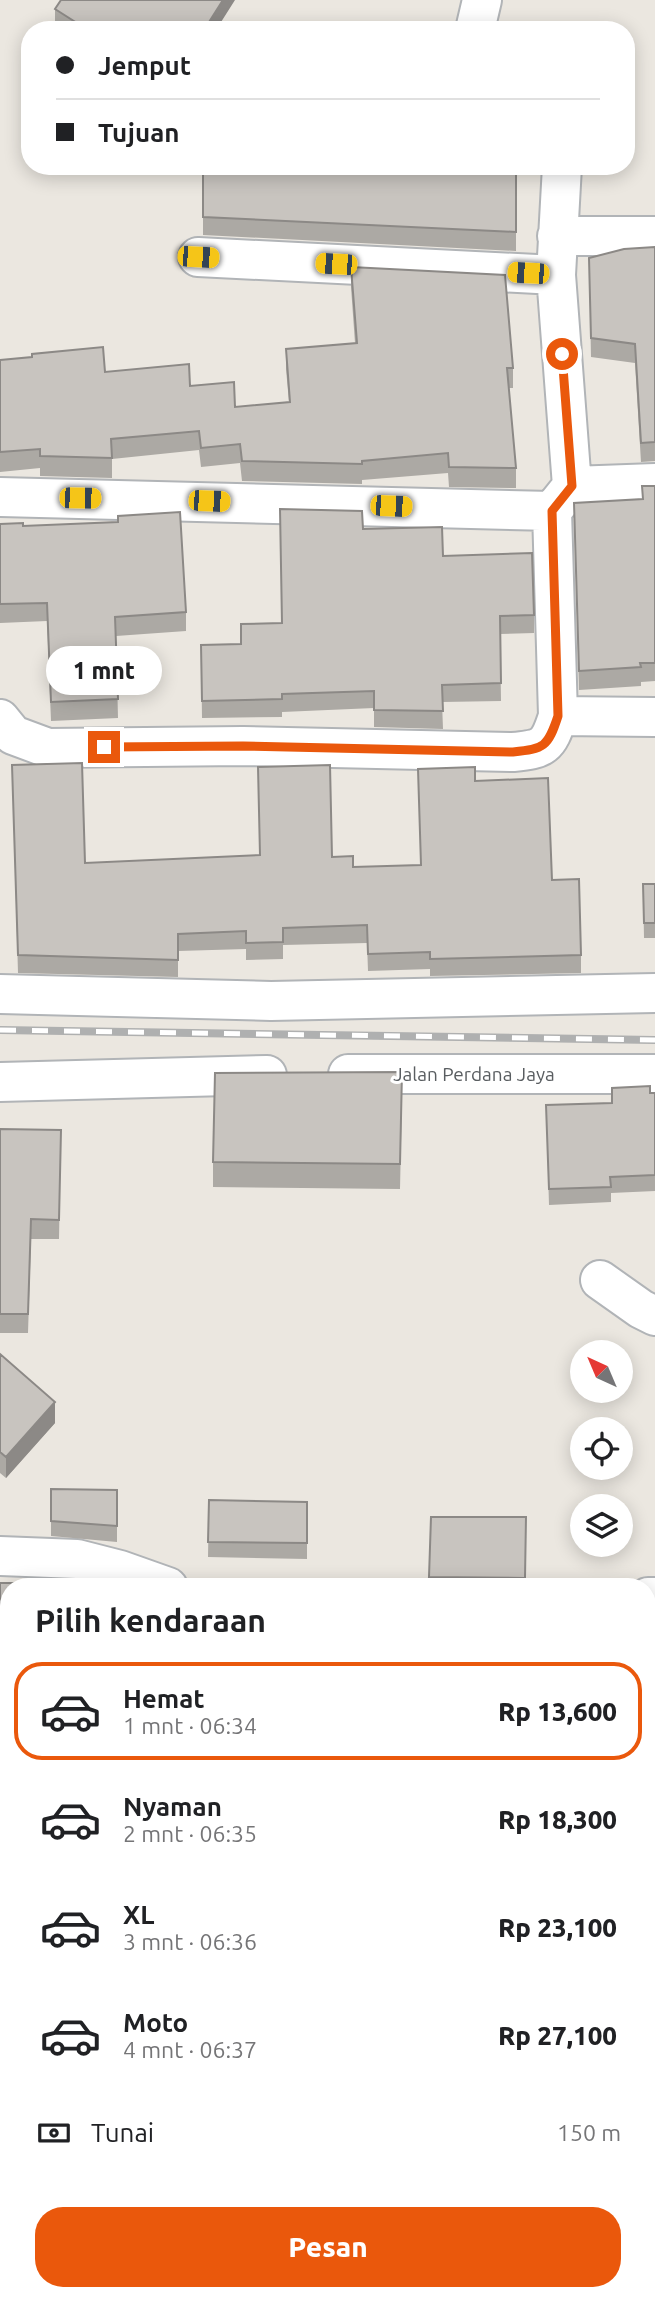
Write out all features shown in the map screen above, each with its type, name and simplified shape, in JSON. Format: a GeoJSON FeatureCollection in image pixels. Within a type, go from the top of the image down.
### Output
{"type":"FeatureCollection","features":[{"type":"Feature","properties":{"kind":"street"},"geometry":{"type":"LineString","coordinates":[[477,21],[482,0]]}},
{"type":"Feature","properties":{"kind":"street"},"geometry":{"type":"LineString","coordinates":[[0,719],[13,736],[48,748],[243,746],[513,752],[539,749],[551,738],[558,716],[562,498],[556,275],[561,175]]}},
{"type":"Feature","properties":{"kind":"street"},"geometry":{"type":"LineString","coordinates":[[558,236],[655,236]]}},
{"type":"Feature","properties":{"kind":"street"},"geometry":{"type":"LineString","coordinates":[[198,257],[556,275]]}},
{"type":"Feature","properties":{"kind":"street"},"geometry":{"type":"LineString","coordinates":[[0,497],[562,498],[655,483]]}},
{"type":"Feature","properties":{"kind":"street"},"geometry":{"type":"LineString","coordinates":[[558,716],[655,717]]}},
{"type":"Feature","properties":{"kind":"street"},"geometry":{"type":"LineString","coordinates":[[0,994],[271,1001],[655,993]]}},
{"type":"Feature","properties":{"kind":"street","name":"Jalan Perdana Jaya"},"geometry":{"type":"LineString","coordinates":[[0,1082],[313,1074],[655,1074]]}},
{"type":"Feature","properties":{"kind":"street"},"geometry":{"type":"LineString","coordinates":[[600,1280],[655,1316]]}},
{"type":"Feature","properties":{"kind":"street"},"geometry":{"type":"LineString","coordinates":[[0,1556],[77,1559],[143,1578]]}},
{"type":"Feature","properties":{"kind":"building"},"geometry":{"type":"Polygon","coordinates":[[[61,0],[223,0],[210,21],[74,21],[55,9],[61,0]]]}},
{"type":"Feature","properties":{"kind":"building"},"geometry":{"type":"Polygon","coordinates":[[[203,175],[516,175],[516,232],[203,217],[203,175]]]}},
{"type":"Feature","properties":{"kind":"building"},"geometry":{"type":"Polygon","coordinates":[[[655,247],[655,442],[641,443],[635,344],[591,338],[589,258],[624,249],[655,247]]]}},
{"type":"Feature","properties":{"kind":"building"},"geometry":{"type":"Polygon","coordinates":[[[351,267],[505,275],[513,368],[507,368],[516,468],[449,467],[448,453],[362,461],[362,464],[242,461],[240,444],[201,448],[199,431],[111,439],[112,458],[40,456],[40,449],[0,452],[0,360],[32,357],[32,354],[103,347],[105,372],[189,364],[190,386],[234,382],[235,407],[290,402],[286,349],[357,343],[351,267]]]}},
{"type":"Feature","properties":{"kind":"building"},"geometry":{"type":"Polygon","coordinates":[[[642,486],[655,486],[655,663],[640,663],[641,667],[579,671],[574,503],[643,499],[642,486]]]}},
{"type":"Feature","properties":{"kind":"building"},"geometry":{"type":"Polygon","coordinates":[[[280,509],[362,511],[363,529],[442,527],[443,556],[532,553],[534,615],[500,616],[501,683],[442,685],[443,711],[374,710],[374,691],[282,694],[282,699],[202,701],[201,645],[241,644],[241,624],[282,623],[280,509]]]}},
{"type":"Feature","properties":{"kind":"building"},"geometry":{"type":"Polygon","coordinates":[[[180,512],[186,612],[115,617],[118,699],[51,702],[47,603],[0,604],[0,524],[23,523],[23,526],[118,522],[118,516],[180,512]]]}},
{"type":"Feature","properties":{"kind":"building"},"geometry":{"type":"Polygon","coordinates":[[[82,763],[85,863],[260,855],[258,767],[330,765],[332,857],[353,856],[353,867],[421,865],[418,769],[475,767],[475,781],[548,778],[552,880],[579,879],[581,955],[430,959],[430,952],[368,954],[367,925],[283,928],[283,942],[246,943],[246,931],[178,934],[178,960],[18,955],[12,765],[82,763]]]}},
{"type":"Feature","properties":{"kind":"building"},"geometry":{"type":"Polygon","coordinates":[[[643,884],[655,884],[655,923],[644,923],[643,884]]]}},
{"type":"Feature","properties":{"kind":"building"},"geometry":{"type":"Polygon","coordinates":[[[402,1072],[400,1164],[213,1162],[215,1073],[402,1072]]]}},
{"type":"Feature","properties":{"kind":"building"},"geometry":{"type":"Polygon","coordinates":[[[650,1086],[650,1093],[655,1093],[655,1175],[610,1177],[611,1187],[549,1189],[546,1105],[612,1103],[612,1088],[650,1086]]]}},
{"type":"Feature","properties":{"kind":"building"},"geometry":{"type":"Polygon","coordinates":[[[0,1129],[61,1130],[59,1220],[31,1219],[28,1314],[0,1314],[0,1129]]]}},
{"type":"Feature","properties":{"kind":"building"},"geometry":{"type":"Polygon","coordinates":[[[0,1354],[55,1402],[6,1457],[0,1452],[0,1354]]]}},
{"type":"Feature","properties":{"kind":"building"},"geometry":{"type":"Polygon","coordinates":[[[51,1489],[117,1490],[117,1526],[51,1521],[51,1489]]]}},
{"type":"Feature","properties":{"kind":"building"},"geometry":{"type":"Polygon","coordinates":[[[209,1500],[307,1502],[307,1543],[208,1542],[209,1500]]]}},
{"type":"Feature","properties":{"kind":"building"},"geometry":{"type":"Polygon","coordinates":[[[431,1517],[526,1517],[525,1578],[429,1577],[431,1517]]]}},
{"type":"Feature","properties":{"kind":"railway"},"geometry":{"type":"LineString","coordinates":[[0,1030],[655,1040]]}},
{"type":"Feature","properties":{"kind":"route"},"geometry":{"type":"LineString","coordinates":[[104,747],[243,746],[513,752],[539,749],[551,738],[558,716],[552,511],[572,486],[562,354]]}}]}
